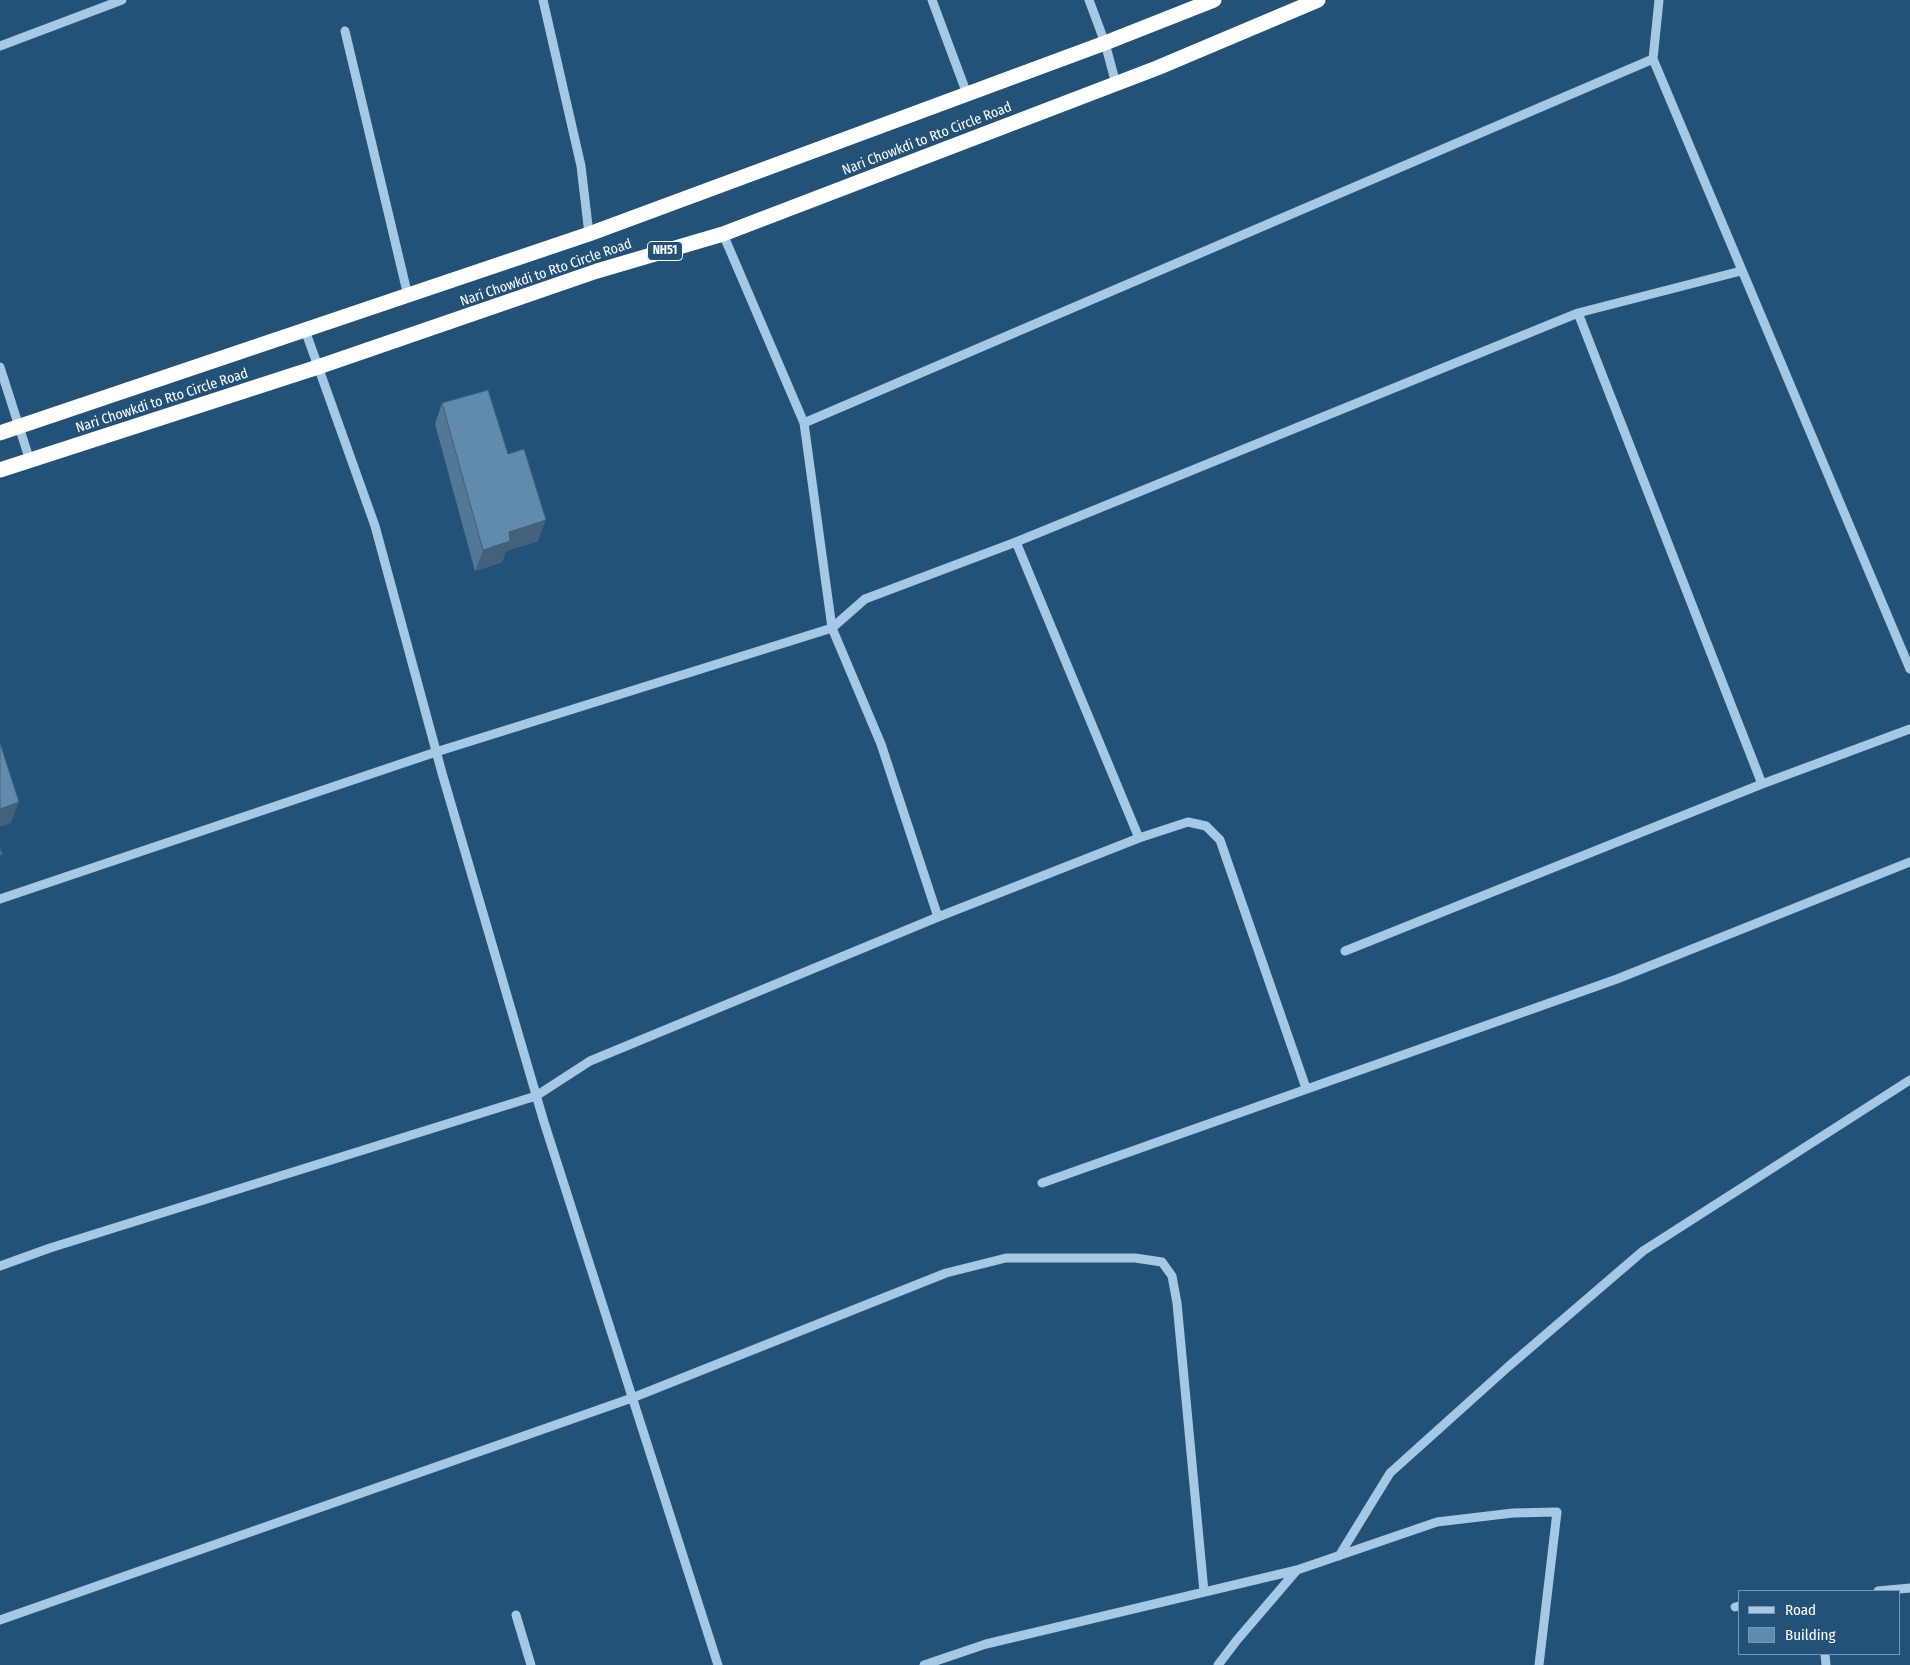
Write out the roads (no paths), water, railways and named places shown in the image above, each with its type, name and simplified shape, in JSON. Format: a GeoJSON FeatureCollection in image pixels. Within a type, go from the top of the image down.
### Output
{"type":"FeatureCollection","features":[{"type":"Feature","properties":{"kind":"highway"},"geometry":{"type":"LineString","coordinates":[[0,433],[589,234],[1105,43],[1214,0]]}},
{"type":"Feature","properties":{"kind":"highway","name":"Nari Chowkdi to Rto Circle Road"},"geometry":{"type":"LineString","coordinates":[[0,470],[318,367],[597,271],[724,234],[1116,84],[1318,0]]}},
{"type":"Feature","properties":{"kind":"street"},"geometry":{"type":"LineString","coordinates":[[0,46],[122,0]]}},
{"type":"Feature","properties":{"kind":"street"},"geometry":{"type":"LineString","coordinates":[[543,0],[581,166],[589,234]]}},
{"type":"Feature","properties":{"kind":"street"},"geometry":{"type":"LineString","coordinates":[[932,0],[967,94]]}},
{"type":"Feature","properties":{"kind":"street"},"geometry":{"type":"LineString","coordinates":[[1089,0],[1105,43],[1116,84]]}},
{"type":"Feature","properties":{"kind":"street"},"geometry":{"type":"LineString","coordinates":[[1658,0],[1652,59],[1910,669]]}},
{"type":"Feature","properties":{"kind":"street"},"geometry":{"type":"LineString","coordinates":[[345,31],[408,296]]}},
{"type":"Feature","properties":{"kind":"street"},"geometry":{"type":"LineString","coordinates":[[804,423],[1652,59]]}},
{"type":"Feature","properties":{"kind":"street"},"geometry":{"type":"LineString","coordinates":[[724,234],[804,423],[832,628],[881,744],[938,917]]}},
{"type":"Feature","properties":{"kind":"street"},"geometry":{"type":"LineString","coordinates":[[0,898],[436,752],[832,628],[865,599],[1016,542],[1578,313],[1741,271]]}},
{"type":"Feature","properties":{"kind":"street"},"geometry":{"type":"LineString","coordinates":[[1578,313],[1762,784]]}},
{"type":"Feature","properties":{"kind":"street"},"geometry":{"type":"LineString","coordinates":[[305,330],[375,526],[436,752],[536,1096],[718,1665]]}},
{"type":"Feature","properties":{"kind":"street"},"geometry":{"type":"LineString","coordinates":[[0,368],[30,461]]}},
{"type":"Feature","properties":{"kind":"street"},"geometry":{"type":"LineString","coordinates":[[1016,542],[1138,838]]}},
{"type":"Feature","properties":{"kind":"street"},"geometry":{"type":"LineString","coordinates":[[1345,951],[1762,784],[1910,729]]}},
{"type":"Feature","properties":{"kind":"street"},"geometry":{"type":"LineString","coordinates":[[0,1266],[536,1096],[590,1061],[938,917],[1138,838],[1188,822],[1206,826],[1220,840],[1306,1088]]}},
{"type":"Feature","properties":{"kind":"street"},"geometry":{"type":"LineString","coordinates":[[1042,1183],[1617,979],[1910,862]]}},
{"type":"Feature","properties":{"kind":"street"},"geometry":{"type":"LineString","coordinates":[[1339,1556],[1390,1473],[1509,1366],[1643,1251],[1910,1080]]}},
{"type":"Feature","properties":{"kind":"street"},"geometry":{"type":"LineString","coordinates":[[0,1620],[632,1398],[946,1273],[1006,1258],[1135,1258],[1162,1262],[1172,1276],[1204,1592]]}},
{"type":"Feature","properties":{"kind":"street"},"geometry":{"type":"LineString","coordinates":[[924,1665],[986,1644],[1297,1570],[1437,1522],[1513,1513],[1557,1512],[1539,1665]]}},
{"type":"Feature","properties":{"kind":"street"},"geometry":{"type":"LineString","coordinates":[[1218,1665],[1297,1570]]}},
{"type":"Feature","properties":{"kind":"street"},"geometry":{"type":"LineString","coordinates":[[1889,1590],[1910,1588]]}},
{"type":"Feature","properties":{"kind":"street"},"geometry":{"type":"LineString","coordinates":[[516,1616],[531,1665]]}}]}
